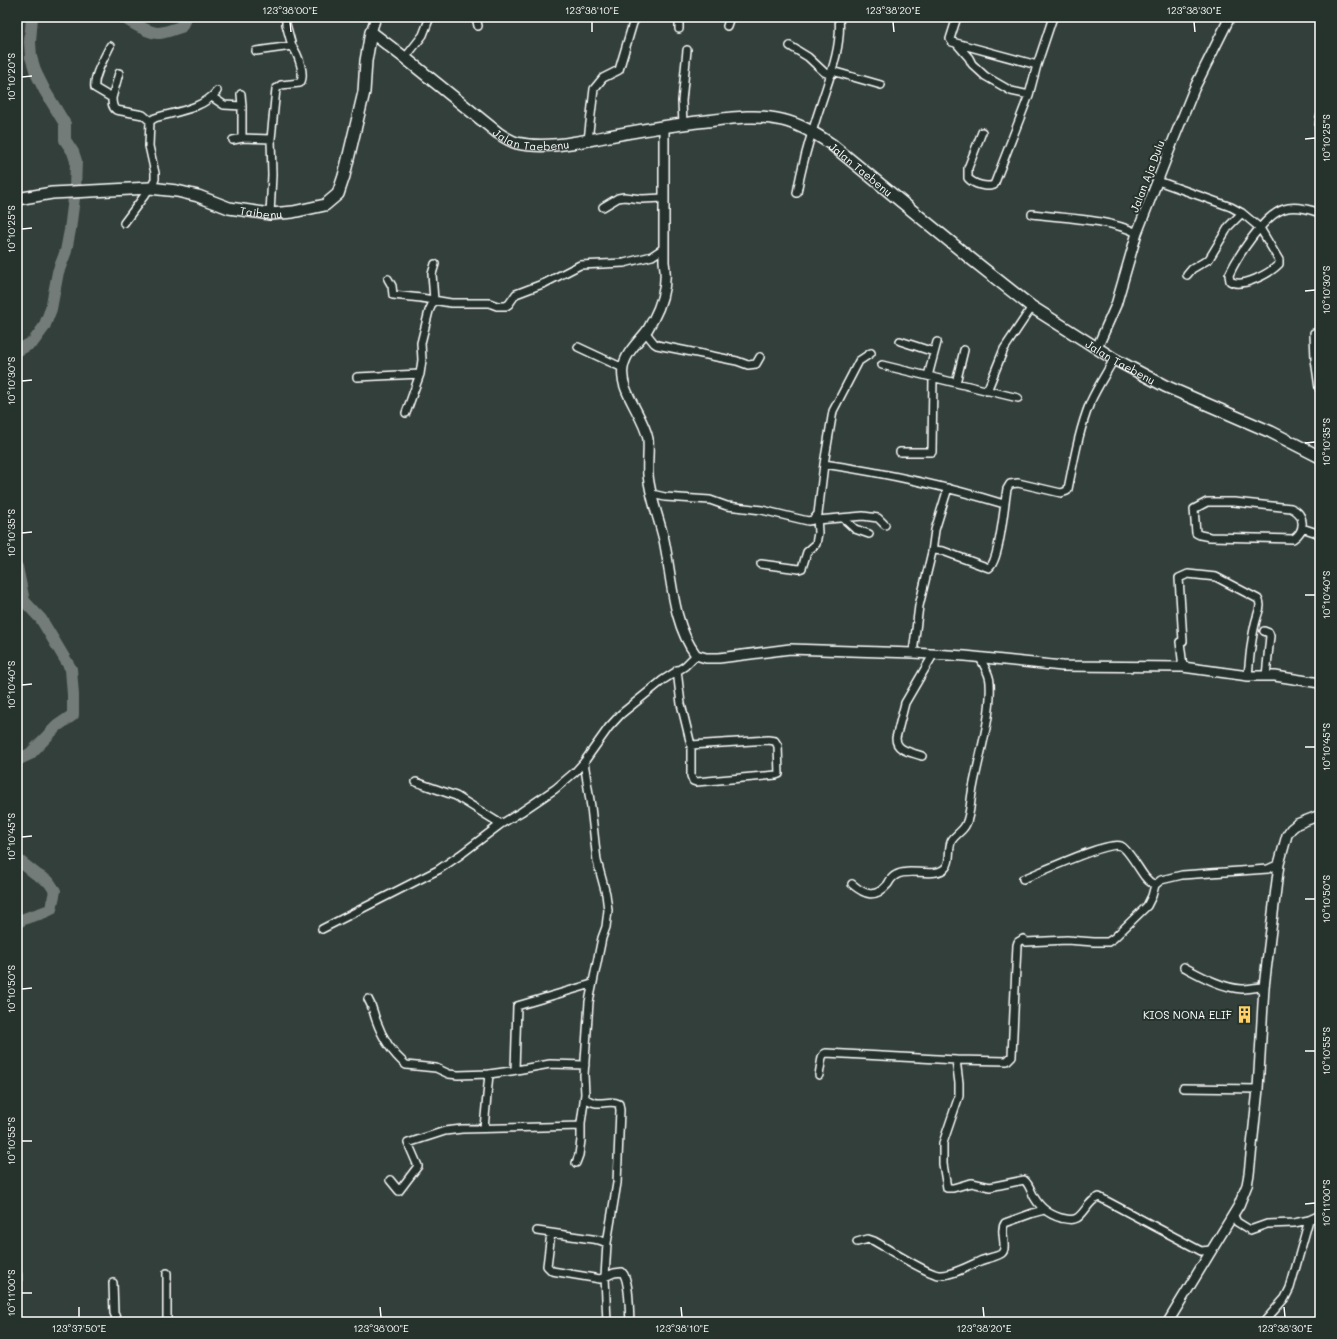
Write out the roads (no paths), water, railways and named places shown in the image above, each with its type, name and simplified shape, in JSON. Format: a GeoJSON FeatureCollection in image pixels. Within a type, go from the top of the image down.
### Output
{"type":"FeatureCollection","features":[{"type":"Feature","properties":{"kind":"main road","name":"Jalan Taebenu"},"geometry":{"type":"LineString","coordinates":[[371,32],[498,133],[509,140],[528,145],[588,140],[664,126],[727,118],[775,118],[812,131],[831,144],[1032,307],[1114,360],[1165,386],[1271,432],[1320,457]]}},
{"type":"Feature","properties":{"kind":"main road","name":"Taibenu"},"geometry":{"type":"LineString","coordinates":[[17,199],[52,193],[150,188],[177,191],[198,196],[229,208],[270,214],[293,212],[325,205],[338,194],[344,176],[364,92],[366,60],[371,32]]}},
{"type":"Feature","properties":{"kind":"street"},"geometry":{"type":"LineString","coordinates":[[270,214],[272,175],[271,138],[276,89],[281,84],[300,83],[303,77],[299,58],[292,46],[286,24],[286,17]]}},
{"type":"Feature","properties":{"kind":"street"},"geometry":{"type":"LineString","coordinates":[[371,32],[376,17]]}},
{"type":"Feature","properties":{"kind":"street"},"geometry":{"type":"LineString","coordinates":[[405,58],[423,35],[430,17]]}},
{"type":"Feature","properties":{"kind":"street"},"geometry":{"type":"LineString","coordinates":[[476,17],[478,26]]}},
{"type":"Feature","properties":{"kind":"street"},"geometry":{"type":"LineString","coordinates":[[588,140],[594,89],[603,78],[619,70],[633,23],[637,17]]}},
{"type":"Feature","properties":{"kind":"street"},"geometry":{"type":"LineString","coordinates":[[679,17],[679,29]]}},
{"type":"Feature","properties":{"kind":"street"},"geometry":{"type":"LineString","coordinates":[[728,26],[730,17]]}},
{"type":"Feature","properties":{"kind":"street"},"geometry":{"type":"LineString","coordinates":[[797,193],[802,165],[832,73],[839,42],[839,17]]}},
{"type":"Feature","properties":{"kind":"street"},"geometry":{"type":"LineString","coordinates":[[957,17],[950,39],[969,58],[972,64],[985,76],[1011,91],[1029,95]]}},
{"type":"Feature","properties":{"kind":"street"},"geometry":{"type":"LineString","coordinates":[[982,132],[968,168],[968,178],[971,181],[990,187],[994,186],[1029,95],[1053,17]]}},
{"type":"Feature","properties":{"kind":"street","name":"Jalan Aja Dulu"},"geometry":{"type":"LineString","coordinates":[[1097,348],[1116,305],[1138,233],[1194,89],[1230,17]]}},
{"type":"Feature","properties":{"kind":"street"},"geometry":{"type":"LineString","coordinates":[[956,44],[1037,65]]}},
{"type":"Feature","properties":{"kind":"street"},"geometry":{"type":"LineString","coordinates":[[110,46],[98,71],[94,84],[95,88],[112,98]]}},
{"type":"Feature","properties":{"kind":"street"},"geometry":{"type":"LineString","coordinates":[[256,51],[292,46]]}},
{"type":"Feature","properties":{"kind":"street"},"geometry":{"type":"LineString","coordinates":[[790,46],[804,54],[824,72],[881,85]]}},
{"type":"Feature","properties":{"kind":"street"},"geometry":{"type":"LineString","coordinates":[[683,124],[682,101],[687,50]]}},
{"type":"Feature","properties":{"kind":"street"},"geometry":{"type":"LineString","coordinates":[[119,73],[112,98],[114,108],[116,110],[143,115],[150,121]]}},
{"type":"Feature","properties":{"kind":"street"},"geometry":{"type":"LineString","coordinates":[[150,121],[155,118],[196,106],[212,98],[217,91]]}},
{"type":"Feature","properties":{"kind":"street"},"geometry":{"type":"LineString","coordinates":[[242,94],[242,136],[239,139],[271,138]]}},
{"type":"Feature","properties":{"kind":"street"},"geometry":{"type":"LineString","coordinates":[[212,98],[224,105],[242,106]]}},
{"type":"Feature","properties":{"kind":"street"},"geometry":{"type":"LineString","coordinates":[[1320,117],[1320,131]]}},
{"type":"Feature","properties":{"kind":"street"},"geometry":{"type":"LineString","coordinates":[[124,223],[155,179],[149,146],[150,121]]}},
{"type":"Feature","properties":{"kind":"street"},"geometry":{"type":"LineString","coordinates":[[664,126],[665,287],[658,311],[646,333],[638,340],[625,360],[623,378],[628,396],[635,405],[647,436],[648,475],[668,557],[674,601],[685,634],[696,655],[706,658],[719,658],[790,649],[913,653],[965,656],[1062,666],[1183,667],[1248,676],[1275,676],[1320,683]]}},
{"type":"Feature","properties":{"kind":"street"},"geometry":{"type":"LineString","coordinates":[[1158,181],[1232,207],[1260,228],[1279,260],[1279,264],[1254,280],[1235,283],[1229,278],[1231,271],[1250,240],[1260,228],[1276,213],[1284,209],[1298,208],[1313,210],[1320,213]]}},
{"type":"Feature","properties":{"kind":"street"},"geometry":{"type":"LineString","coordinates":[[603,207],[624,196],[642,199],[664,198]]}},
{"type":"Feature","properties":{"kind":"street"},"geometry":{"type":"LineString","coordinates":[[1187,275],[1192,269],[1209,259],[1229,226],[1242,213]]}},
{"type":"Feature","properties":{"kind":"street"},"geometry":{"type":"LineString","coordinates":[[1032,214],[1102,223],[1128,228],[1138,233]]}},
{"type":"Feature","properties":{"kind":"street"},"geometry":{"type":"LineString","coordinates":[[388,279],[393,295],[451,303],[489,303],[497,306],[506,306],[516,294],[545,283],[580,265],[624,264],[652,256],[664,248]]}},
{"type":"Feature","properties":{"kind":"street"},"geometry":{"type":"LineString","coordinates":[[406,413],[420,374],[422,360],[421,343],[429,311],[434,300],[432,274],[435,264]]}},
{"type":"Feature","properties":{"kind":"street"},"geometry":{"type":"LineString","coordinates":[[987,391],[1004,349],[1032,307]]}},
{"type":"Feature","properties":{"kind":"street"},"geometry":{"type":"LineString","coordinates":[[646,333],[657,345],[737,361],[748,365],[756,364],[760,357]]}},
{"type":"Feature","properties":{"kind":"street"},"geometry":{"type":"LineString","coordinates":[[1314,333],[1319,388]]}},
{"type":"Feature","properties":{"kind":"street"},"geometry":{"type":"LineString","coordinates":[[900,341],[934,352]]}},
{"type":"Feature","properties":{"kind":"street"},"geometry":{"type":"LineString","coordinates":[[900,452],[932,452],[931,377],[934,352],[937,342]]}},
{"type":"Feature","properties":{"kind":"street"},"geometry":{"type":"LineString","coordinates":[[578,347],[623,368]]}},
{"type":"Feature","properties":{"kind":"street"},"geometry":{"type":"LineString","coordinates":[[956,383],[964,350]]}},
{"type":"Feature","properties":{"kind":"street"},"geometry":{"type":"LineString","coordinates":[[761,564],[799,569],[802,568],[807,552],[816,544],[818,533],[817,518],[831,419],[836,403],[848,384],[859,361],[871,353]]}},
{"type":"Feature","properties":{"kind":"street"},"geometry":{"type":"LineString","coordinates":[[932,552],[934,550],[943,551],[989,568],[994,562],[998,547],[1008,486],[1013,483],[1061,493],[1067,491],[1078,443],[1090,404],[1096,390],[1114,360]]}},
{"type":"Feature","properties":{"kind":"street"},"geometry":{"type":"LineString","coordinates":[[882,365],[1018,398]]}},
{"type":"Feature","properties":{"kind":"street"},"geometry":{"type":"LineString","coordinates":[[357,378],[412,373],[420,374]]}},
{"type":"Feature","properties":{"kind":"street"},"geometry":{"type":"LineString","coordinates":[[824,464],[876,472],[948,488],[1004,504]]}},
{"type":"Feature","properties":{"kind":"street"},"geometry":{"type":"LineString","coordinates":[[913,653],[919,606],[932,552],[935,530],[948,488]]}},
{"type":"Feature","properties":{"kind":"street"},"geometry":{"type":"LineString","coordinates":[[652,494],[665,497],[710,500],[727,506],[762,510],[808,521],[817,518],[872,517],[878,518],[885,524]]}},
{"type":"Feature","properties":{"kind":"street"},"geometry":{"type":"LineString","coordinates":[[1207,502],[1234,502],[1291,508],[1299,513],[1302,518],[1302,528],[1298,536],[1293,539],[1210,537],[1196,533],[1194,509],[1207,502]]}},
{"type":"Feature","properties":{"kind":"street"},"geometry":{"type":"LineString","coordinates":[[843,518],[855,529],[869,534]]}},
{"type":"Feature","properties":{"kind":"street"},"geometry":{"type":"LineString","coordinates":[[1302,528],[1320,534]]}},
{"type":"Feature","properties":{"kind":"street"},"geometry":{"type":"LineString","coordinates":[[1183,667],[1180,642],[1183,641],[1179,578],[1188,574],[1216,576],[1260,601],[1260,607],[1253,629],[1250,646],[1248,676]]}},
{"type":"Feature","properties":{"kind":"street"},"geometry":{"type":"LineString","coordinates":[[1264,631],[1269,633],[1270,636],[1266,676]]}},
{"type":"Feature","properties":{"kind":"street"},"geometry":{"type":"LineString","coordinates":[[322,929],[438,870],[501,824],[522,812],[555,789],[584,762],[609,727],[621,714],[663,680],[685,666],[696,655]]}},
{"type":"Feature","properties":{"kind":"street"},"geometry":{"type":"LineString","coordinates":[[922,756],[900,748],[896,743],[896,738],[906,704],[933,655]]}},
{"type":"Feature","properties":{"kind":"street"},"geometry":{"type":"LineString","coordinates":[[852,884],[861,891],[867,893],[878,893],[897,874],[910,872],[930,872],[943,869],[947,866],[952,840],[966,825],[969,814],[971,797],[990,704],[989,676],[980,658]]}},
{"type":"Feature","properties":{"kind":"street"},"geometry":{"type":"LineString","coordinates":[[677,670],[681,704],[691,746],[691,776],[694,782],[779,774],[778,746],[775,741],[768,740],[691,746]]}},
{"type":"Feature","properties":{"kind":"street"},"geometry":{"type":"LineString","coordinates":[[576,1163],[579,1155],[585,1098],[585,1065],[589,1002],[602,938],[606,927],[608,910],[606,894],[597,861],[584,762]]}},
{"type":"Feature","properties":{"kind":"street"},"geometry":{"type":"LineString","coordinates":[[416,782],[456,796],[501,824]]}},
{"type":"Feature","properties":{"kind":"street"},"geometry":{"type":"LineString","coordinates":[[1168,1322],[1244,1195],[1248,1180],[1258,1089],[1264,987],[1279,864],[1287,835],[1291,830],[1297,824],[1320,815]]}},
{"type":"Feature","properties":{"kind":"street"},"geometry":{"type":"LineString","coordinates":[[1023,879],[1091,852],[1114,845],[1119,845],[1124,848],[1146,879],[1155,885]]}},
{"type":"Feature","properties":{"kind":"street"},"geometry":{"type":"LineString","coordinates":[[819,1076],[822,1056],[826,1053],[956,1060],[1007,1061],[1012,1056],[1018,942],[1023,939],[1026,942],[1067,940],[1108,942],[1147,906],[1155,885],[1161,880],[1172,876],[1268,869],[1279,864]]}},
{"type":"Feature","properties":{"kind":"street"},"geometry":{"type":"LineString","coordinates":[[1184,967],[1204,978],[1241,989],[1264,987]]}},
{"type":"Feature","properties":{"kind":"street"},"geometry":{"type":"LineString","coordinates":[[515,1070],[517,1006],[592,984]]}},
{"type":"Feature","properties":{"kind":"street"},"geometry":{"type":"LineString","coordinates":[[368,999],[373,1007],[375,1018],[387,1044],[406,1065],[436,1068],[450,1074],[458,1075],[489,1074],[550,1064],[585,1065]]}},
{"type":"Feature","properties":{"kind":"street"},"geometry":{"type":"LineString","coordinates":[[956,1060],[959,1083],[958,1096],[943,1143],[943,1164],[947,1188],[972,1183],[990,1187],[1024,1180],[1027,1182],[1036,1201],[1044,1210],[1060,1218],[1072,1220],[1081,1215],[1096,1199],[1101,1198],[1201,1252],[1211,1250]]}},
{"type":"Feature","properties":{"kind":"street"},"geometry":{"type":"LineString","coordinates":[[484,1128],[489,1074]]}},
{"type":"Feature","properties":{"kind":"street"},"geometry":{"type":"LineString","coordinates":[[1183,1088],[1258,1089]]}},
{"type":"Feature","properties":{"kind":"street"},"geometry":{"type":"LineString","coordinates":[[585,1098],[591,1103],[599,1104],[613,1102],[619,1104],[620,1110],[617,1183],[607,1243],[605,1277],[607,1322]]}},
{"type":"Feature","properties":{"kind":"street"},"geometry":{"type":"LineString","coordinates":[[390,1180],[399,1191],[418,1166],[408,1143],[445,1132],[484,1128],[581,1126]]}},
{"type":"Feature","properties":{"kind":"street"},"geometry":{"type":"LineString","coordinates":[[857,1242],[868,1239],[874,1241],[920,1267],[939,1275],[956,1271],[1000,1254],[1004,1250],[1003,1228],[1005,1223],[1044,1210]]}},
{"type":"Feature","properties":{"kind":"street"},"geometry":{"type":"LineString","coordinates":[[1233,1214],[1237,1222],[1250,1230],[1267,1224],[1284,1224],[1309,1220],[1320,1215]]}},
{"type":"Feature","properties":{"kind":"street"},"geometry":{"type":"LineString","coordinates":[[1264,1322],[1285,1298],[1290,1288],[1309,1220]]}},
{"type":"Feature","properties":{"kind":"street"},"geometry":{"type":"LineString","coordinates":[[537,1231],[599,1240],[607,1243]]}},
{"type":"Feature","properties":{"kind":"street"},"geometry":{"type":"LineString","coordinates":[[551,1233],[547,1266],[552,1271],[594,1279],[600,1279],[619,1272],[622,1272],[625,1275],[630,1322]]}},
{"type":"Feature","properties":{"kind":"street"},"geometry":{"type":"LineString","coordinates":[[167,1322],[168,1273]]}},
{"type":"Feature","properties":{"kind":"street"},"geometry":{"type":"LineString","coordinates":[[113,1283],[114,1313],[118,1322]]}},
{"type":"Feature","properties":{"kind":"waterway"},"geometry":{"type":"LineString","coordinates":[[17,351],[33,342],[44,327],[51,309],[58,272],[66,251],[75,190],[76,161],[73,152],[65,140],[65,124],[45,91],[36,73],[31,57],[30,42],[32,17]]}},
{"type":"Feature","properties":{"kind":"waterway"},"geometry":{"type":"LineString","coordinates":[[122,17],[143,29],[157,33],[166,32],[181,27],[186,17]]}},
{"type":"Feature","properties":{"kind":"waterway"},"geometry":{"type":"LineString","coordinates":[[17,567],[24,601],[41,619],[71,669],[73,695],[73,715],[57,726],[30,754],[17,760]]}},
{"type":"Feature","properties":{"kind":"waterway"},"geometry":{"type":"LineString","coordinates":[[17,859],[49,882],[55,891],[51,909],[25,918],[17,923]]}},
{"type":"Feature","properties":{"kind":"waterway"},"geometry":{"type":"LineString","coordinates":[[17,1275],[17,1290]]}},
{"type":"Feature","properties":{"kind":"place","name":"KIOS NONA ELIF"},"geometry":{"type":"Point","coordinates":[1245,1014]}}]}
